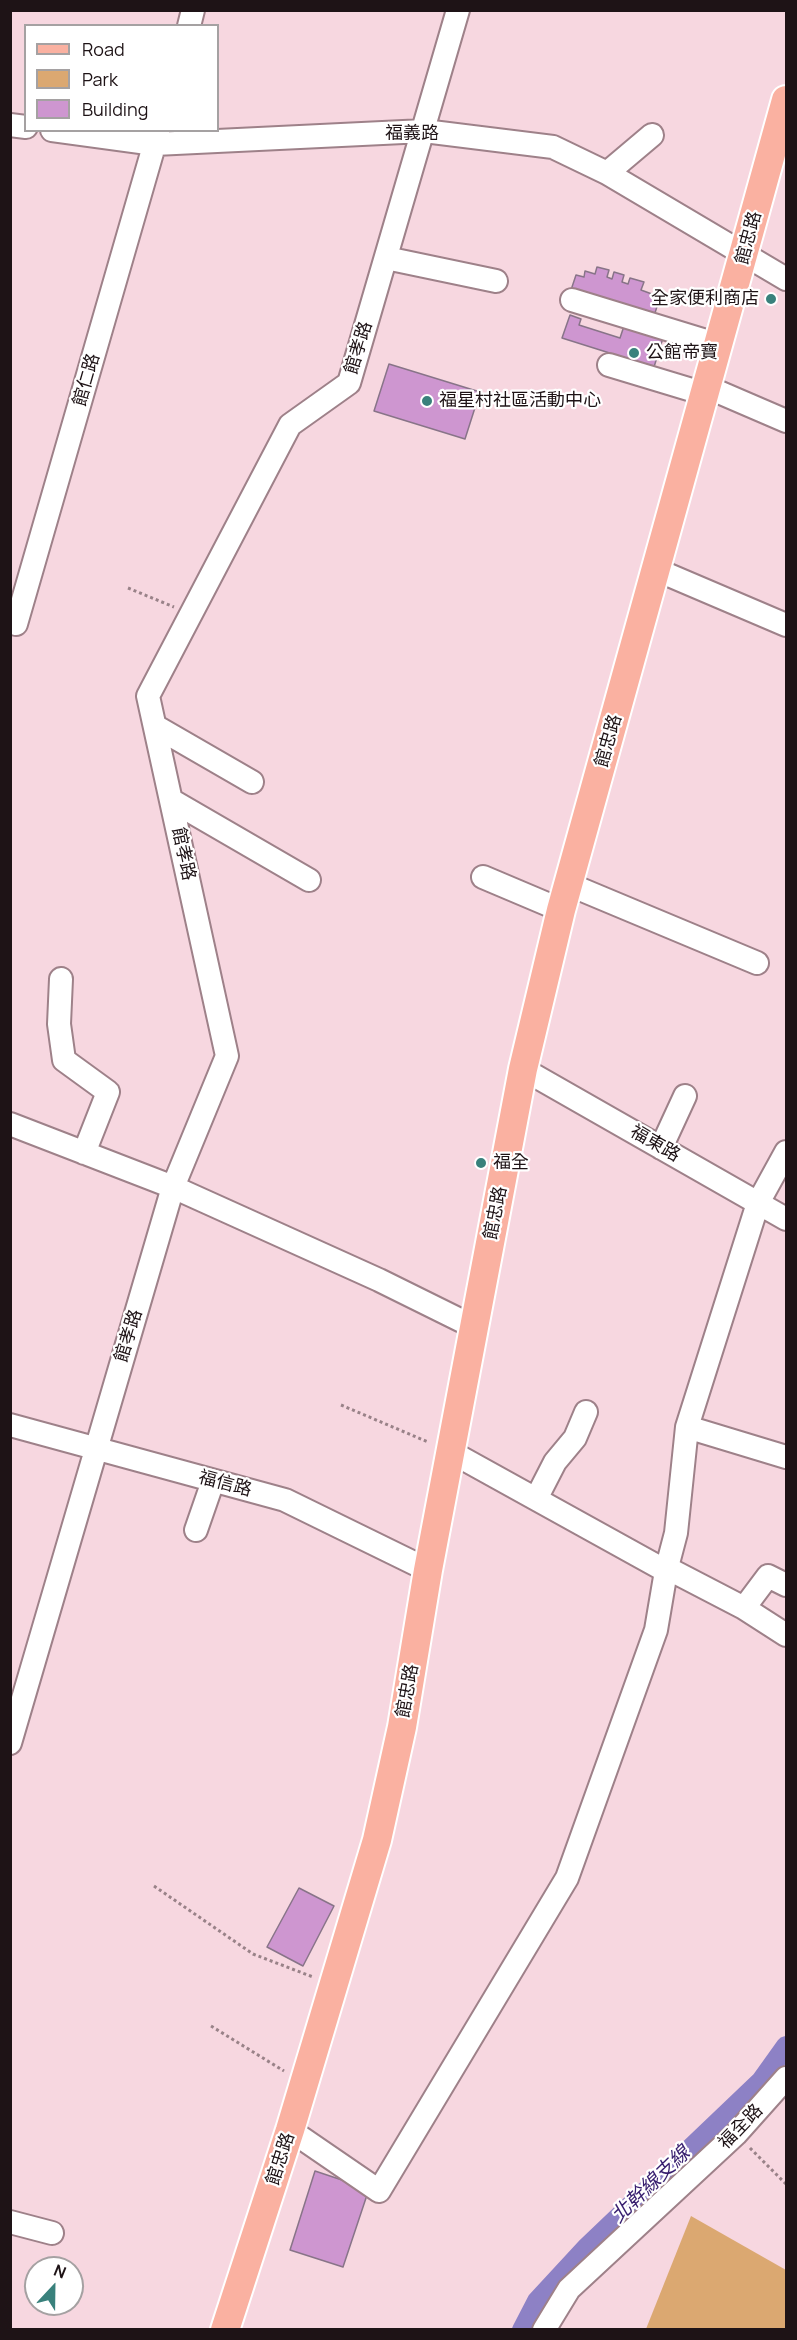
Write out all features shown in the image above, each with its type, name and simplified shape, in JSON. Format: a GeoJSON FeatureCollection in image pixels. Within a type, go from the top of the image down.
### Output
{"type":"FeatureCollection","features":[{"type":"Feature","properties":{"kind":"main road","name":"館忠路"},"geometry":{"type":"LineString","coordinates":[[225,2330],[290,2130],[377,1840],[402,1727],[428,1570],[523,1069],[564,897],[657,570],[786,100]]}},
{"type":"Feature","properties":{"kind":"street","name":"館孝路"},"geometry":{"type":"LineString","coordinates":[[10,1743],[173,1187],[227,1056],[148,696],[290,425],[349,383],[459,10]]}},
{"type":"Feature","properties":{"kind":"street","name":"福義路"},"geometry":{"type":"LineString","coordinates":[[82,132],[157,137],[424,131],[553,147],[607,173],[786,279]]}},
{"type":"Feature","properties":{"kind":"street"},"geometry":{"type":"LineString","coordinates":[[607,173],[652,135]]}},
{"type":"Feature","properties":{"kind":"street","name":"館仁路"},"geometry":{"type":"LineString","coordinates":[[10,622],[16,624],[157,137]]}},
{"type":"Feature","properties":{"kind":"street"},"geometry":{"type":"LineString","coordinates":[[386,258],[496,281]]}},
{"type":"Feature","properties":{"kind":"street"},"geometry":{"type":"LineString","coordinates":[[572,300],[719,345]]}},
{"type":"Feature","properties":{"kind":"street"},"geometry":{"type":"LineString","coordinates":[[609,365],[706,391],[786,421]]}},
{"type":"Feature","properties":{"kind":"street"},"geometry":{"type":"LineString","coordinates":[[657,570],[786,625]]}},
{"type":"Feature","properties":{"kind":"street"},"geometry":{"type":"LineString","coordinates":[[154,726],[252,782]]}},
{"type":"Feature","properties":{"kind":"street"},"geometry":{"type":"LineString","coordinates":[[171,800],[309,880]]}},
{"type":"Feature","properties":{"kind":"street"},"geometry":{"type":"LineString","coordinates":[[483,877],[564,897],[757,963]]}},
{"type":"Feature","properties":{"kind":"street"},"geometry":{"type":"LineString","coordinates":[[61,979],[59,1024],[64,1060],[108,1092],[84,1153]]}},
{"type":"Feature","properties":{"kind":"street","name":"福東路"},"geometry":{"type":"LineString","coordinates":[[523,1069],[786,1219]]}},
{"type":"Feature","properties":{"kind":"street"},"geometry":{"type":"LineString","coordinates":[[662,1148],[685,1096]]}},
{"type":"Feature","properties":{"kind":"street"},"geometry":{"type":"LineString","coordinates":[[10,1124],[173,1187],[379,1280],[474,1327]]}},
{"type":"Feature","properties":{"kind":"street"},"geometry":{"type":"LineString","coordinates":[[290,2130],[379,2191],[567,1878],[656,1630],[666,1570],[676,1533],[687,1427],[758,1203],[786,1152]]}},
{"type":"Feature","properties":{"kind":"street"},"geometry":{"type":"LineString","coordinates":[[536,1499],[555,1462],[575,1438],[586,1412]]}},
{"type":"Feature","properties":{"kind":"street","name":"福信路"},"geometry":{"type":"LineString","coordinates":[[10,1425],[285,1500],[428,1570]]}},
{"type":"Feature","properties":{"kind":"street"},"geometry":{"type":"LineString","coordinates":[[687,1427],[786,1457]]}},
{"type":"Feature","properties":{"kind":"street"},"geometry":{"type":"LineString","coordinates":[[451,1452],[666,1570],[744,1608],[786,1635]]}},
{"type":"Feature","properties":{"kind":"street"},"geometry":{"type":"LineString","coordinates":[[196,1530],[213,1480]]}},
{"type":"Feature","properties":{"kind":"street"},"geometry":{"type":"LineString","coordinates":[[744,1608],[768,1576],[786,1585]]}},
{"type":"Feature","properties":{"kind":"street","name":"福全路"},"geometry":{"type":"LineString","coordinates":[[544,2330],[569,2289],[736,2134],[786,2078]]}},
{"type":"Feature","properties":{"kind":"street"},"geometry":{"type":"LineString","coordinates":[[10,2222],[52,2233]]}},
{"type":"Feature","properties":{"kind":"path"},"geometry":{"type":"LineString","coordinates":[[128,588],[191,614]]}},
{"type":"Feature","properties":{"kind":"path"},"geometry":{"type":"LineString","coordinates":[[341,1405],[451,1452]]}},
{"type":"Feature","properties":{"kind":"path"},"geometry":{"type":"LineString","coordinates":[[154,1886],[253,1954],[334,1984]]}},
{"type":"Feature","properties":{"kind":"path"},"geometry":{"type":"LineString","coordinates":[[212,2026],[304,2084]]}},
{"type":"Feature","properties":{"kind":"path"},"geometry":{"type":"LineString","coordinates":[[736,2134],[786,2184]]}},
{"type":"Feature","properties":{"kind":"green space"},"geometry":{"type":"Polygon","coordinates":[[[691,2216],[786,2270],[786,2329],[646,2329],[691,2216]]]}},
{"type":"Feature","properties":{"kind":"building","name":"公館帝寶"},"geometry":{"type":"Polygon","coordinates":[[[597,267],[609,270],[607,277],[612,279],[614,272],[624,275],[622,282],[628,284],[630,278],[644,282],[641,290],[660,297],[654,316],[571,290],[576,275],[584,277],[585,271],[595,274],[597,267]]]}},
{"type":"Feature","properties":{"kind":"building","name":"公館帝寶"},"geometry":{"type":"Polygon","coordinates":[[[570,315],[581,319],[579,325],[620,338],[624,326],[663,338],[654,367],[562,338],[570,315]]]}},
{"type":"Feature","properties":{"kind":"building","name":"福星村社區活動中心"},"geometry":{"type":"Polygon","coordinates":[[[389,364],[480,392],[465,439],[374,411],[389,364]]]}},
{"type":"Feature","properties":{"kind":"building"},"geometry":{"type":"Polygon","coordinates":[[[299,1888],[334,1906],[303,1966],[267,1947],[299,1888]]]}},
{"type":"Feature","properties":{"kind":"building"},"geometry":{"type":"Polygon","coordinates":[[[315,2171],[369,2189],[343,2267],[290,2250],[315,2171]]]}},
{"type":"Feature","properties":{"kind":"waterway","name":"北幹線支線"},"geometry":{"type":"LineString","coordinates":[[522,2330],[537,2301],[586,2248],[761,2081],[786,2046]]}},
{"type":"Feature","properties":{"kind":"waterway"},"geometry":{"type":"LineString","coordinates":[[527,2321],[534,2330]]}},
{"type":"Feature","properties":{"kind":"place","name":"全家便利商店"},"geometry":{"type":"Point","coordinates":[771,299]}},
{"type":"Feature","properties":{"kind":"place","name":"公館帝寶"},"geometry":{"type":"Point","coordinates":[634,353]}},
{"type":"Feature","properties":{"kind":"place","name":"福星村社區活動中心"},"geometry":{"type":"Point","coordinates":[427,401]}},
{"type":"Feature","properties":{"kind":"place","name":"福全"},"geometry":{"type":"Point","coordinates":[481,1163]}}]}
